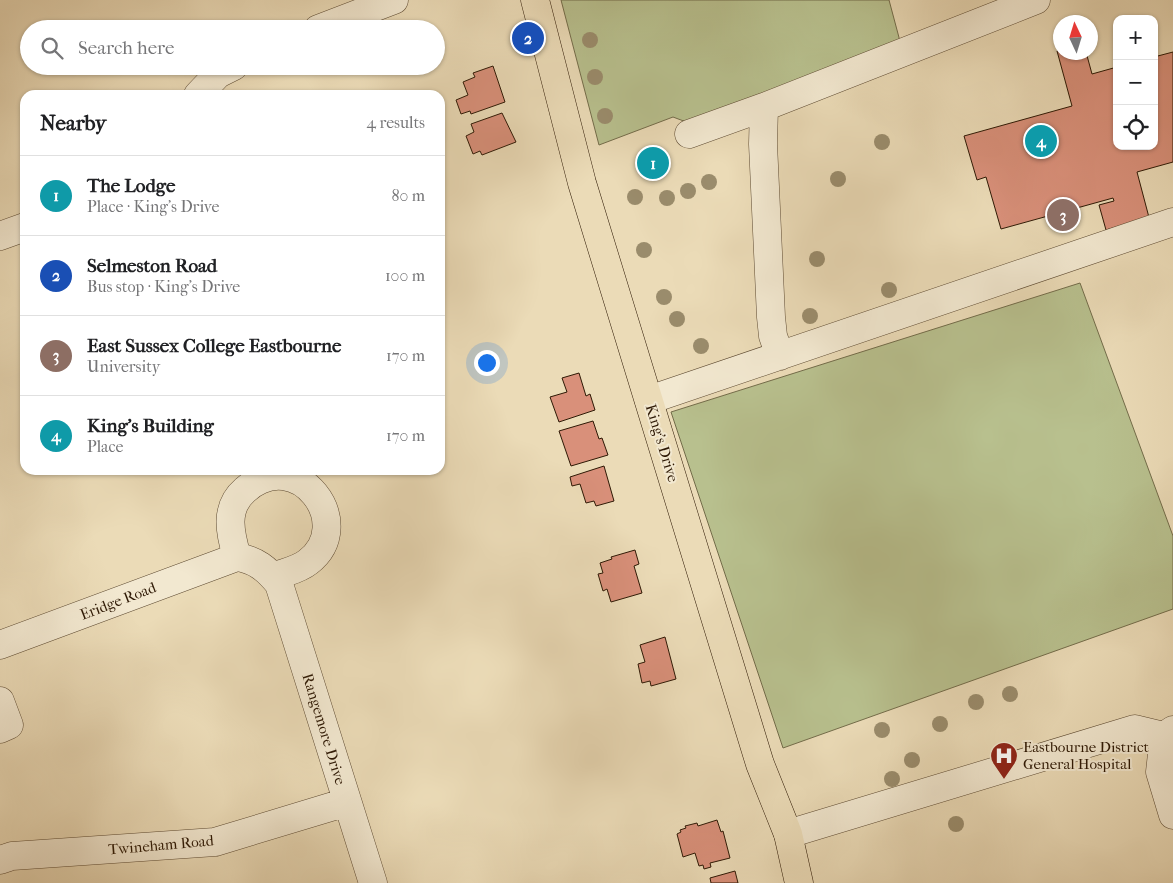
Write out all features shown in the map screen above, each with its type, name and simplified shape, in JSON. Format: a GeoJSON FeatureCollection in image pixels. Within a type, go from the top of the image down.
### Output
{"type":"FeatureCollection","features":[{"type":"Feature","properties":{"kind":"main road","name":"King's Drive"},"geometry":{"type":"LineString","coordinates":[[534,0],[582,183],[757,755],[788,834],[799,883]]}},
{"type":"Feature","properties":{"kind":"street"},"geometry":{"type":"LineString","coordinates":[[342,20],[394,0]]}},
{"type":"Feature","properties":{"kind":"street"},"geometry":{"type":"LineString","coordinates":[[689,134],[764,107],[1036,0]]}},
{"type":"Feature","properties":{"kind":"street"},"geometry":{"type":"LineString","coordinates":[[203,90],[217,75]]}},
{"type":"Feature","properties":{"kind":"street"},"geometry":{"type":"LineString","coordinates":[[764,107],[763,144],[770,318],[773,336],[780,356]]}},
{"type":"Feature","properties":{"kind":"street"},"geometry":{"type":"LineString","coordinates":[[649,400],[1173,222]]}},
{"type":"Feature","properties":{"kind":"street"},"geometry":{"type":"LineString","coordinates":[[0,236],[20,230]]}},
{"type":"Feature","properties":{"kind":"street"},"geometry":{"type":"LineString","coordinates":[[237,557],[230,536],[230,518],[239,494],[252,483],[263,478],[280,476],[297,479],[319,498],[325,511],[326,527],[320,549],[309,562],[294,570],[273,577]]}},
{"type":"Feature","properties":{"kind":"street","name":"Rangemore Drive"},"geometry":{"type":"LineString","coordinates":[[237,557],[251,559],[279,584],[373,883]]}},
{"type":"Feature","properties":{"kind":"street","name":"Eridge Road"},"geometry":{"type":"LineString","coordinates":[[0,645],[237,557]]}},
{"type":"Feature","properties":{"kind":"street"},"geometry":{"type":"LineString","coordinates":[[0,701],[9,725],[0,729]]}},
{"type":"Feature","properties":{"kind":"street"},"geometry":{"type":"LineString","coordinates":[[788,834],[1135,729],[1168,733],[1160,772],[1173,815]]}},
{"type":"Feature","properties":{"kind":"street","name":"Twineham Road"},"geometry":{"type":"LineString","coordinates":[[0,860],[12,856],[215,842],[347,802]]}},
{"type":"Feature","properties":{"kind":"green space"},"geometry":{"type":"Polygon","coordinates":[[[561,0],[889,0],[901,45],[689,123],[673,117],[599,145],[561,0]]]}},
{"type":"Feature","properties":{"kind":"green space"},"geometry":{"type":"Polygon","coordinates":[[[1080,283],[1173,536],[1173,609],[783,748],[671,412],[1080,283]]]}},
{"type":"Feature","properties":{"kind":"building"},"geometry":{"type":"Polygon","coordinates":[[[1173,52],[1173,162],[1137,172],[1151,225],[1120,226],[1106,230],[1099,205],[1114,201],[1113,198],[1001,229],[986,177],[977,180],[964,136],[1072,106],[1059,60],[1088,60],[1092,74],[1113,68],[1113,150],[1158,150],[1158,56],[1173,52]]]}},
{"type":"Feature","properties":{"kind":"building"},"geometry":{"type":"Polygon","coordinates":[[[493,66],[505,102],[471,114],[470,111],[461,114],[456,100],[468,95],[463,82],[475,77],[473,73],[493,66]]]}},
{"type":"Feature","properties":{"kind":"building"},"geometry":{"type":"Polygon","coordinates":[[[502,113],[516,142],[482,155],[480,151],[473,154],[466,136],[474,132],[471,124],[502,113]]]}},
{"type":"Feature","properties":{"kind":"building"},"geometry":{"type":"Polygon","coordinates":[[[664,150],[669,166],[643,176],[637,161],[664,150]]]}},
{"type":"Feature","properties":{"kind":"building"},"geometry":{"type":"Polygon","coordinates":[[[579,373],[586,396],[590,394],[595,410],[559,422],[550,397],[567,392],[562,378],[579,373]]]}},
{"type":"Feature","properties":{"kind":"building"},"geometry":{"type":"Polygon","coordinates":[[[593,421],[599,439],[602,438],[608,455],[571,466],[559,431],[593,421]]]}},
{"type":"Feature","properties":{"kind":"building"},"geometry":{"type":"Polygon","coordinates":[[[604,466],[614,501],[596,506],[594,501],[586,503],[580,484],[572,486],[570,477],[604,466]]]}},
{"type":"Feature","properties":{"kind":"building"},"geometry":{"type":"Polygon","coordinates":[[[635,550],[639,564],[634,566],[642,593],[611,602],[607,589],[603,591],[598,574],[603,573],[600,563],[612,559],[611,557],[635,550]]]}},
{"type":"Feature","properties":{"kind":"building"},"geometry":{"type":"Polygon","coordinates":[[[665,637],[676,679],[651,686],[650,681],[642,683],[638,664],[645,662],[640,645],[665,637]]]}},
{"type":"Feature","properties":{"kind":"building"},"geometry":{"type":"Polygon","coordinates":[[[717,820],[721,832],[723,831],[730,858],[710,863],[711,867],[704,869],[703,865],[699,866],[695,853],[683,857],[677,834],[681,832],[680,830],[686,828],[685,826],[697,823],[698,826],[717,820]]]}},
{"type":"Feature","properties":{"kind":"building"},"geometry":{"type":"Polygon","coordinates":[[[735,871],[738,883],[711,883],[710,878],[735,871]]]}},
{"type":"Feature","properties":{"kind":"place","name":"Selmeston Road"},"geometry":{"type":"Point","coordinates":[528,38]}},
{"type":"Feature","properties":{"kind":"place","name":"King's Building"},"geometry":{"type":"Point","coordinates":[1041,141]}},
{"type":"Feature","properties":{"kind":"place","name":"The Lodge"},"geometry":{"type":"Point","coordinates":[653,163]}},
{"type":"Feature","properties":{"kind":"place","name":"East Sussex College Eastbourne"},"geometry":{"type":"Point","coordinates":[1063,215]}},
{"type":"Feature","properties":{"kind":"place","name":"Eastbourne District General Hospital"},"geometry":{"type":"Point","coordinates":[1004,780]}}]}
